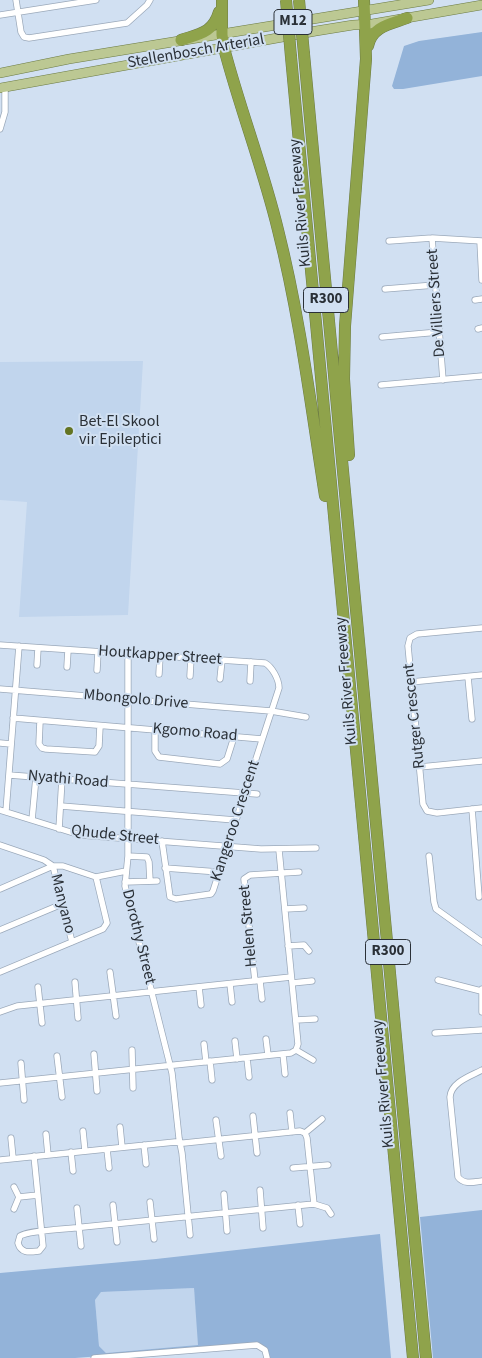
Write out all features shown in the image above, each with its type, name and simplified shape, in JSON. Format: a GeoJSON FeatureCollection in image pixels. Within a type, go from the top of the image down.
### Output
{"type":"FeatureCollection","features":[{"type":"Feature","properties":{"kind":"highway","name":"Kuils River Freeway"},"geometry":{"type":"LineString","coordinates":[[286,0],[413,1358]]}},
{"type":"Feature","properties":{"kind":"highway","name":"Kuils River Freeway"},"geometry":{"type":"LineString","coordinates":[[298,0],[426,1358]]}},
{"type":"Feature","properties":{"kind":"highway"},"geometry":{"type":"LineString","coordinates":[[222,2],[224,48],[268,192],[288,272],[301,338],[328,511],[337,546]]}},
{"type":"Feature","properties":{"kind":"highway"},"geometry":{"type":"LineString","coordinates":[[180,40],[202,33],[212,27],[222,2]]}},
{"type":"Feature","properties":{"kind":"highway"},"geometry":{"type":"LineString","coordinates":[[350,546],[353,513],[344,379],[344,326],[366,59],[365,5]]}},
{"type":"Feature","properties":{"kind":"highway"},"geometry":{"type":"LineString","coordinates":[[366,59],[369,41],[377,30],[407,18]]}},
{"type":"Feature","properties":{"kind":"main road","name":"Stellenbosch Arterial"},"geometry":{"type":"LineString","coordinates":[[0,73],[180,40],[222,35],[365,5],[429,0]]}},
{"type":"Feature","properties":{"kind":"main road","name":"Stellenbosch Arterial"},"geometry":{"type":"LineString","coordinates":[[3,87],[316,31],[353,25],[366,25],[482,5]]}},
{"type":"Feature","properties":{"kind":"street"},"geometry":{"type":"LineString","coordinates":[[16,0],[22,34],[24,37],[29,38],[127,23],[150,0]]}},
{"type":"Feature","properties":{"kind":"street"},"geometry":{"type":"LineString","coordinates":[[0,15],[96,0]]}},
{"type":"Feature","properties":{"kind":"street"},"geometry":{"type":"LineString","coordinates":[[0,129],[5,112],[3,87]]}},
{"type":"Feature","properties":{"kind":"street"},"geometry":{"type":"LineString","coordinates":[[389,241],[432,238]]}},
{"type":"Feature","properties":{"kind":"street","name":"De Villiers Street"},"geometry":{"type":"LineString","coordinates":[[481,241],[432,238],[443,380],[482,376]]}},
{"type":"Feature","properties":{"kind":"street"},"geometry":{"type":"LineString","coordinates":[[481,241],[482,280]]}},
{"type":"Feature","properties":{"kind":"street"},"geometry":{"type":"LineString","coordinates":[[386,289],[435,285]]}},
{"type":"Feature","properties":{"kind":"street"},"geometry":{"type":"LineString","coordinates":[[382,337],[439,332]]}},
{"type":"Feature","properties":{"kind":"street"},"geometry":{"type":"LineString","coordinates":[[381,385],[443,380]]}},
{"type":"Feature","properties":{"kind":"street","name":"Rutger Crescent"},"geometry":{"type":"LineString","coordinates":[[482,628],[413,635],[408,646],[423,804],[428,811],[437,813],[482,808]]}},
{"type":"Feature","properties":{"kind":"street","name":"Houtkapper Street"},"geometry":{"type":"LineString","coordinates":[[0,645],[267,664],[279,683],[271,711]]}},
{"type":"Feature","properties":{"kind":"street"},"geometry":{"type":"LineString","coordinates":[[3,811],[9,775],[19,646]]}},
{"type":"Feature","properties":{"kind":"street"},"geometry":{"type":"LineString","coordinates":[[37,665],[38,648]]}},
{"type":"Feature","properties":{"kind":"street"},"geometry":{"type":"LineString","coordinates":[[67,667],[68,650]]}},
{"type":"Feature","properties":{"kind":"street"},"geometry":{"type":"LineString","coordinates":[[97,670],[98,652]]}},
{"type":"Feature","properties":{"kind":"street","name":"Dorothy Street"},"geometry":{"type":"LineString","coordinates":[[128,654],[128,856],[125,882],[126,892],[170,1065],[190,1235]]}},
{"type":"Feature","properties":{"kind":"street"},"geometry":{"type":"LineString","coordinates":[[159,674],[160,656]]}},
{"type":"Feature","properties":{"kind":"street"},"geometry":{"type":"LineString","coordinates":[[190,676],[191,658]]}},
{"type":"Feature","properties":{"kind":"street"},"geometry":{"type":"LineString","coordinates":[[220,679],[222,660]]}},
{"type":"Feature","properties":{"kind":"street"},"geometry":{"type":"LineString","coordinates":[[250,681],[251,662]]}},
{"type":"Feature","properties":{"kind":"street"},"geometry":{"type":"LineString","coordinates":[[412,682],[482,675]]}},
{"type":"Feature","properties":{"kind":"street"},"geometry":{"type":"LineString","coordinates":[[468,677],[472,719]]}},
{"type":"Feature","properties":{"kind":"street","name":"Mbongolo Drive"},"geometry":{"type":"LineString","coordinates":[[0,690],[271,711],[306,718]]}},
{"type":"Feature","properties":{"kind":"street","name":"Kangeroo Crescent"},"geometry":{"type":"LineString","coordinates":[[162,841],[168,894],[171,898],[211,894],[271,711]]}},
{"type":"Feature","properties":{"kind":"street","name":"Kgomo Road"},"geometry":{"type":"LineString","coordinates":[[13,718],[262,739]]}},
{"type":"Feature","properties":{"kind":"street"},"geometry":{"type":"LineString","coordinates":[[40,721],[39,744],[42,748],[46,749],[95,752],[99,746],[100,726]]}},
{"type":"Feature","properties":{"kind":"street"},"geometry":{"type":"LineString","coordinates":[[155,730],[155,751],[159,757],[220,764],[227,759],[234,737]]}},
{"type":"Feature","properties":{"kind":"street"},"geometry":{"type":"LineString","coordinates":[[0,743],[11,744]]}},
{"type":"Feature","properties":{"kind":"street"},"geometry":{"type":"LineString","coordinates":[[420,767],[482,761]]}},
{"type":"Feature","properties":{"kind":"street","name":"Nyathi Road"},"geometry":{"type":"LineString","coordinates":[[9,775],[258,794]]}},
{"type":"Feature","properties":{"kind":"street"},"geometry":{"type":"LineString","coordinates":[[32,820],[36,777]]}},
{"type":"Feature","properties":{"kind":"street"},"geometry":{"type":"LineString","coordinates":[[59,828],[62,779]]}},
{"type":"Feature","properties":{"kind":"street"},"geometry":{"type":"LineString","coordinates":[[61,806],[235,820]]}},
{"type":"Feature","properties":{"kind":"street"},"geometry":{"type":"LineString","coordinates":[[472,809],[480,896]]}},
{"type":"Feature","properties":{"kind":"street","name":"Qhude Street"},"geometry":{"type":"LineString","coordinates":[[3,811],[80,834],[279,850],[316,848]]}},
{"type":"Feature","properties":{"kind":"street"},"geometry":{"type":"LineString","coordinates":[[0,845],[44,860],[53,866]]}},
{"type":"Feature","properties":{"kind":"street"},"geometry":{"type":"LineString","coordinates":[[0,1083],[293,1053],[298,1044],[279,850]]}},
{"type":"Feature","properties":{"kind":"street"},"geometry":{"type":"LineString","coordinates":[[128,856],[147,857],[150,881]]}},
{"type":"Feature","properties":{"kind":"street"},"geometry":{"type":"LineString","coordinates":[[429,856],[436,909],[482,942]]}},
{"type":"Feature","properties":{"kind":"street"},"geometry":{"type":"LineString","coordinates":[[0,889],[53,866],[63,866],[96,877],[126,871]]}},
{"type":"Feature","properties":{"kind":"street","name":"Manyano"},"geometry":{"type":"LineString","coordinates":[[53,866],[72,942]]}},
{"type":"Feature","properties":{"kind":"street"},"geometry":{"type":"LineString","coordinates":[[165,868],[219,872]]}},
{"type":"Feature","properties":{"kind":"street"},"geometry":{"type":"LineString","coordinates":[[281,873],[300,872]]}},
{"type":"Feature","properties":{"kind":"street","name":"Helen Street"},"geometry":{"type":"LineString","coordinates":[[262,999],[257,981],[244,882],[245,878],[250,875],[281,873]]}},
{"type":"Feature","properties":{"kind":"street"},"geometry":{"type":"LineString","coordinates":[[0,972],[103,928],[106,924],[96,877]]}},
{"type":"Feature","properties":{"kind":"street"},"geometry":{"type":"LineString","coordinates":[[125,882],[157,881]]}},
{"type":"Feature","properties":{"kind":"street"},"geometry":{"type":"LineString","coordinates":[[0,930],[62,904]]}},
{"type":"Feature","properties":{"kind":"street"},"geometry":{"type":"LineString","coordinates":[[285,909],[304,908]]}},
{"type":"Feature","properties":{"kind":"street"},"geometry":{"type":"LineString","coordinates":[[288,946],[304,945],[309,951]]}},
{"type":"Feature","properties":{"kind":"street"},"geometry":{"type":"LineString","coordinates":[[110,972],[116,1016]]}},
{"type":"Feature","properties":{"kind":"street"},"geometry":{"type":"LineString","coordinates":[[438,980],[481,990],[482,1012]]}},
{"type":"Feature","properties":{"kind":"street"},"geometry":{"type":"LineString","coordinates":[[0,1012],[14,1006],[257,981],[312,981]]}},
{"type":"Feature","properties":{"kind":"street"},"geometry":{"type":"LineString","coordinates":[[75,982],[78,1018]]}},
{"type":"Feature","properties":{"kind":"street"},"geometry":{"type":"LineString","coordinates":[[230,984],[232,1002]]}},
{"type":"Feature","properties":{"kind":"street"},"geometry":{"type":"LineString","coordinates":[[38,987],[42,1023]]}},
{"type":"Feature","properties":{"kind":"street"},"geometry":{"type":"LineString","coordinates":[[199,987],[201,1006]]}},
{"type":"Feature","properties":{"kind":"street"},"geometry":{"type":"LineString","coordinates":[[296,1020],[314,1019]]}},
{"type":"Feature","properties":{"kind":"street"},"geometry":{"type":"LineString","coordinates":[[435,1033],[482,1030]]}},
{"type":"Feature","properties":{"kind":"street"},"geometry":{"type":"LineString","coordinates":[[266,1039],[268,1056]]}},
{"type":"Feature","properties":{"kind":"street"},"geometry":{"type":"LineString","coordinates":[[235,1041],[237,1059]]}},
{"type":"Feature","properties":{"kind":"street"},"geometry":{"type":"LineString","coordinates":[[204,1044],[212,1080]]}},
{"type":"Feature","properties":{"kind":"street"},"geometry":{"type":"LineString","coordinates":[[132,1050],[134,1088]]}},
{"type":"Feature","properties":{"kind":"street"},"geometry":{"type":"LineString","coordinates":[[296,1050],[313,1060]]}},
{"type":"Feature","properties":{"kind":"street"},"geometry":{"type":"LineString","coordinates":[[94,1054],[97,1091]]}},
{"type":"Feature","properties":{"kind":"street"},"geometry":{"type":"LineString","coordinates":[[283,1054],[285,1074]]}},
{"type":"Feature","properties":{"kind":"street"},"geometry":{"type":"LineString","coordinates":[[58,1056],[62,1098]]}},
{"type":"Feature","properties":{"kind":"street"},"geometry":{"type":"LineString","coordinates":[[247,1058],[248,1077]]}},
{"type":"Feature","properties":{"kind":"street"},"geometry":{"type":"LineString","coordinates":[[21,1063],[24,1100]]}},
{"type":"Feature","properties":{"kind":"street"},"geometry":{"type":"LineString","coordinates":[[482,1070],[455,1085],[450,1092],[450,1097],[458,1177],[466,1182],[482,1181]]}},
{"type":"Feature","properties":{"kind":"street"},"geometry":{"type":"LineString","coordinates":[[290,1113],[292,1132]]}},
{"type":"Feature","properties":{"kind":"street"},"geometry":{"type":"LineString","coordinates":[[253,1116],[257,1153]]}},
{"type":"Feature","properties":{"kind":"street"},"geometry":{"type":"LineString","coordinates":[[305,1134],[322,1119]]}},
{"type":"Feature","properties":{"kind":"street"},"geometry":{"type":"LineString","coordinates":[[216,1120],[221,1156]]}},
{"type":"Feature","properties":{"kind":"street"},"geometry":{"type":"LineString","coordinates":[[120,1127],[122,1147]]}},
{"type":"Feature","properties":{"kind":"street"},"geometry":{"type":"LineString","coordinates":[[83,1131],[85,1151]]}},
{"type":"Feature","properties":{"kind":"street"},"geometry":{"type":"LineString","coordinates":[[0,1160],[107,1148],[219,1140],[300,1131],[307,1138],[314,1204]]}},
{"type":"Feature","properties":{"kind":"street"},"geometry":{"type":"LineString","coordinates":[[46,1134],[48,1155]]}},
{"type":"Feature","properties":{"kind":"street"},"geometry":{"type":"LineString","coordinates":[[11,1138],[13,1158]]}},
{"type":"Feature","properties":{"kind":"street"},"geometry":{"type":"LineString","coordinates":[[144,1145],[146,1164]]}},
{"type":"Feature","properties":{"kind":"street"},"geometry":{"type":"LineString","coordinates":[[107,1148],[109,1168]]}},
{"type":"Feature","properties":{"kind":"street"},"geometry":{"type":"LineString","coordinates":[[71,1152],[73,1171]]}},
{"type":"Feature","properties":{"kind":"street"},"geometry":{"type":"LineString","coordinates":[[34,1156],[42,1232],[43,1246],[41,1250],[26,1252],[19,1247],[18,1240],[22,1235],[42,1232],[314,1204],[327,1208],[331,1214]]}},
{"type":"Feature","properties":{"kind":"street"},"geometry":{"type":"LineString","coordinates":[[293,1168],[328,1165]]}},
{"type":"Feature","properties":{"kind":"street"},"geometry":{"type":"LineString","coordinates":[[14,1187],[19,1197],[14,1209]]}},
{"type":"Feature","properties":{"kind":"street"},"geometry":{"type":"LineString","coordinates":[[260,1190],[263,1228]]}},
{"type":"Feature","properties":{"kind":"street"},"geometry":{"type":"LineString","coordinates":[[224,1194],[227,1231]]}},
{"type":"Feature","properties":{"kind":"street"},"geometry":{"type":"LineString","coordinates":[[19,1197],[38,1195]]}},
{"type":"Feature","properties":{"kind":"street"},"geometry":{"type":"LineString","coordinates":[[150,1202],[154,1239]]}},
{"type":"Feature","properties":{"kind":"street"},"geometry":{"type":"LineString","coordinates":[[113,1205],[117,1242]]}},
{"type":"Feature","properties":{"kind":"street"},"geometry":{"type":"LineString","coordinates":[[298,1205],[300,1224]]}},
{"type":"Feature","properties":{"kind":"street"},"geometry":{"type":"LineString","coordinates":[[77,1208],[81,1246]]}},
{"type":"Feature","properties":{"kind":"street"},"geometry":{"type":"LineString","coordinates":[[94,1358],[257,1346],[265,1350],[267,1358]]}},
{"type":"Feature","properties":{"kind":"shaded area"},"geometry":{"type":"Polygon","coordinates":[[[482,32],[482,76],[403,89],[394,89],[392,86],[404,46],[419,41],[482,32]]]}},
{"type":"Feature","properties":{"kind":"shaded area","name":"Bet-El Skool vir Epileptici"},"geometry":{"type":"Polygon","coordinates":[[[143,361],[128,615],[19,617],[27,502],[0,500],[0,362],[143,361]]]}},
{"type":"Feature","properties":{"kind":"shaded area"},"geometry":{"type":"Polygon","coordinates":[[[482,1210],[482,1358],[433,1358],[420,1217],[482,1210]]]}},
{"type":"Feature","properties":{"kind":"shaded area"},"geometry":{"type":"Polygon","coordinates":[[[380,1234],[391,1358],[269,1358],[256,1344],[75,1358],[0,1358],[0,1273],[156,1259],[380,1234]],[[194,1288],[101,1292],[95,1300],[99,1346],[106,1353],[198,1345],[194,1288]]]}},
{"type":"Feature","properties":{"kind":"shaded area"},"geometry":{"type":"Polygon","coordinates":[[[194,1288],[199,1345],[106,1353],[99,1346],[95,1300],[101,1292],[194,1288]]]}},
{"type":"Feature","properties":{"kind":"place","name":"Bet-El Skool vir Epileptici"},"geometry":{"type":"Point","coordinates":[69,431]}}]}
